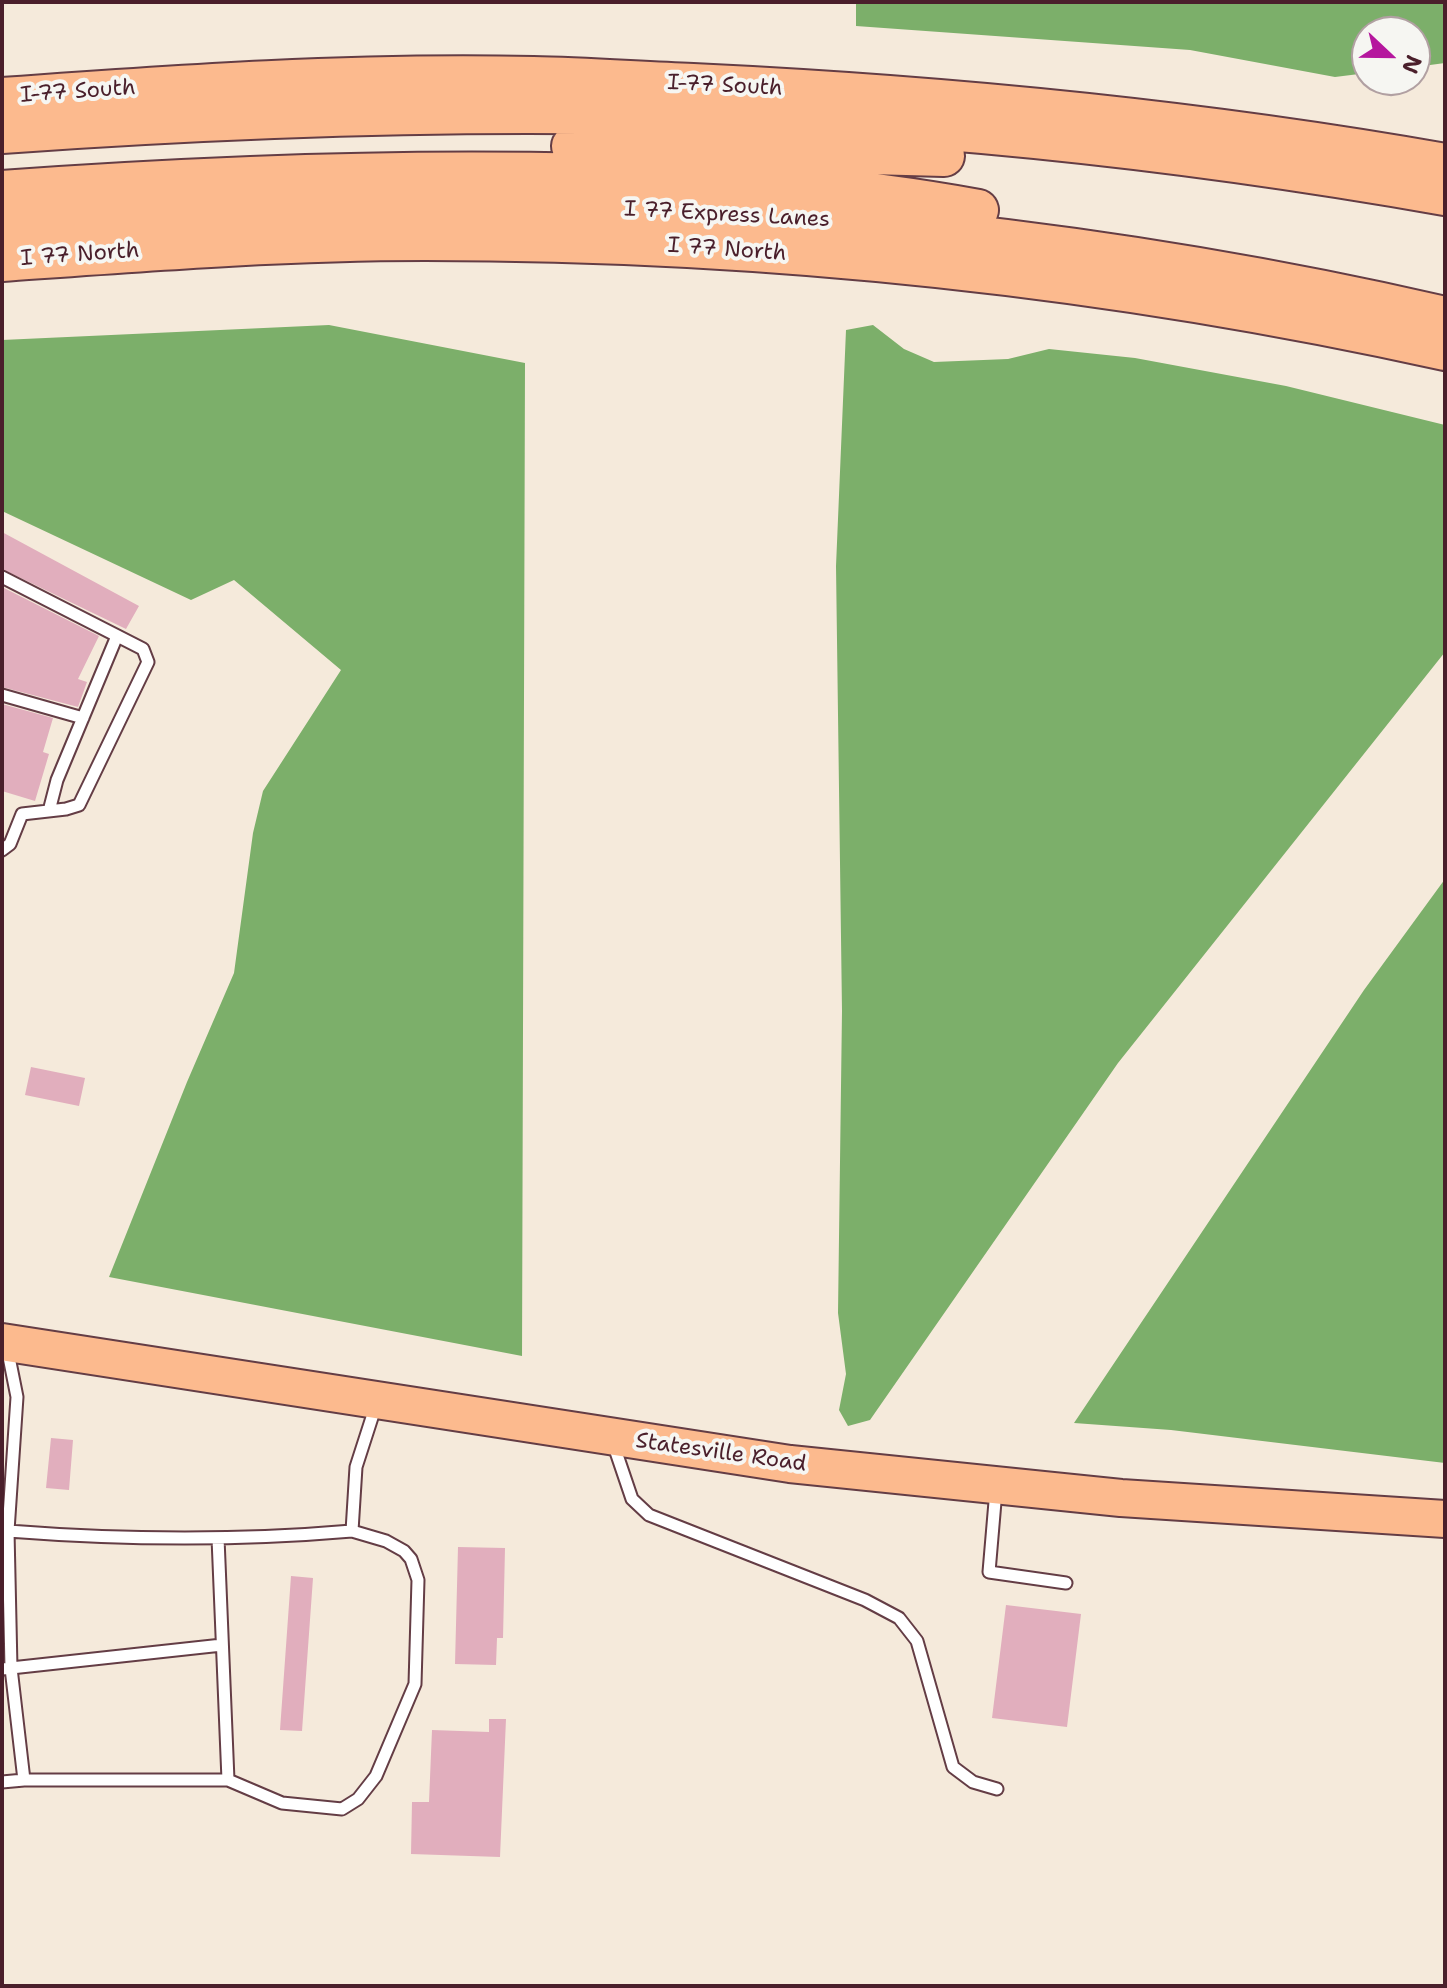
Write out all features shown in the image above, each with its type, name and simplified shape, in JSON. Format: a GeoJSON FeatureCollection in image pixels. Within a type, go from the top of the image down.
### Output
{"type":"FeatureCollection","features":[{"type":"Feature","properties":{"kind":"highway","name":"I-77 South"},"geometry":{"type":"LineString","coordinates":[[2,98],[215,83],[533,77],[840,92],[1070,111],[1284,138],[1445,164]]}},
{"type":"Feature","properties":{"kind":"highway"},"geometry":{"type":"LineString","coordinates":[[2,133],[316,116],[639,114],[807,121],[1067,142],[1279,168],[1445,195]]}},
{"type":"Feature","properties":{"kind":"highway"},"geometry":{"type":"LineString","coordinates":[[2,168],[232,152],[532,146],[1279,168]]}},
{"type":"Feature","properties":{"kind":"highway"},"geometry":{"type":"LineString","coordinates":[[2,191],[220,177],[421,171],[744,181],[888,196],[1021,218],[1278,282]]}},
{"type":"Feature","properties":{"kind":"highway","name":"I 77 Express Lanes"},"geometry":{"type":"LineString","coordinates":[[2,225],[221,210],[421,204],[650,209],[757,215],[959,233],[1171,262],[1445,317]]}},
{"type":"Feature","properties":{"kind":"highway","name":"I 77 North"},"geometry":{"type":"LineString","coordinates":[[2,261],[223,246],[406,241],[527,241],[740,250],[955,268],[1165,297],[1301,320],[1445,350]]}},
{"type":"Feature","properties":{"kind":"main road","name":"Statesville Road"},"geometry":{"type":"LineString","coordinates":[[4,1342],[790,1464],[1121,1498],[1445,1519]]}},
{"type":"Feature","properties":{"kind":"lane"},"geometry":{"type":"LineString","coordinates":[[2,577],[143,649],[148,662],[79,805],[22,814],[10,844],[2,850]]}},
{"type":"Feature","properties":{"kind":"lane"},"geometry":{"type":"LineString","coordinates":[[49,811],[57,780],[117,636]]}},
{"type":"Feature","properties":{"kind":"lane"},"geometry":{"type":"LineString","coordinates":[[2,695],[83,718]]}},
{"type":"Feature","properties":{"kind":"lane"},"geometry":{"type":"LineString","coordinates":[[4,1342],[17,1397],[8,1531],[7,1668],[24,1780]]}},
{"type":"Feature","properties":{"kind":"lane"},"geometry":{"type":"LineString","coordinates":[[352,1531],[356,1467],[377,1400]]}},
{"type":"Feature","properties":{"kind":"lane"},"geometry":{"type":"LineString","coordinates":[[611,1436],[632,1499],[649,1515],[865,1600],[899,1618],[917,1641],[953,1767],[973,1782],[997,1789]]}},
{"type":"Feature","properties":{"kind":"lane"},"geometry":{"type":"LineString","coordinates":[[996,1486],[989,1572],[1066,1583]]}},
{"type":"Feature","properties":{"kind":"lane"},"geometry":{"type":"LineString","coordinates":[[2,1782],[228,1780],[282,1803],[342,1809],[358,1799],[376,1776],[415,1684],[418,1580],[411,1559],[404,1551],[386,1541],[352,1531],[282,1537],[93,1538],[8,1531]]}},
{"type":"Feature","properties":{"kind":"lane"},"geometry":{"type":"LineString","coordinates":[[218,1538],[228,1780]]}},
{"type":"Feature","properties":{"kind":"lane"},"geometry":{"type":"LineString","coordinates":[[7,1668],[222,1645]]}},
{"type":"Feature","properties":{"kind":"green space"},"geometry":{"type":"Polygon","coordinates":[[[856,2],[1445,2],[1445,63],[1431,65],[1431,16],[1351,16],[1351,75],[1335,77],[1190,50],[856,26],[856,2]]]}},
{"type":"Feature","properties":{"kind":"green space"},"geometry":{"type":"Polygon","coordinates":[[[329,325],[525,363],[522,1356],[109,1277],[234,973],[253,833],[263,791],[341,670],[234,580],[191,600],[2,511],[2,340],[329,325]]]}},
{"type":"Feature","properties":{"kind":"green space"},"geometry":{"type":"Polygon","coordinates":[[[873,325],[904,349],[934,362],[1008,359],[1049,349],[1135,358],[1286,386],[1445,425],[1445,652],[1118,1063],[870,1420],[848,1426],[839,1410],[846,1374],[838,1313],[842,1011],[836,566],[846,330],[873,325]]]}},
{"type":"Feature","properties":{"kind":"green space"},"geometry":{"type":"Polygon","coordinates":[[[1445,879],[1445,1463],[1171,1430],[1074,1423],[1364,990],[1445,879]]]}},
{"type":"Feature","properties":{"kind":"building"},"geometry":{"type":"Polygon","coordinates":[[[2,532],[139,606],[126,629],[2,569],[2,532]]]}},
{"type":"Feature","properties":{"kind":"building"},"geometry":{"type":"Polygon","coordinates":[[[2,587],[99,636],[78,679],[87,682],[78,707],[2,687],[2,587]]]}},
{"type":"Feature","properties":{"kind":"building"},"geometry":{"type":"Polygon","coordinates":[[[2,704],[53,718],[43,752],[49,754],[35,801],[2,791],[2,704]]]}},
{"type":"Feature","properties":{"kind":"building"},"geometry":{"type":"Polygon","coordinates":[[[31,1067],[85,1078],[79,1106],[25,1095],[31,1067]]]}},
{"type":"Feature","properties":{"kind":"building"},"geometry":{"type":"Polygon","coordinates":[[[51,1438],[73,1440],[69,1490],[46,1488],[51,1438]]]}},
{"type":"Feature","properties":{"kind":"building"},"geometry":{"type":"Polygon","coordinates":[[[458,1547],[505,1548],[503,1638],[497,1638],[496,1665],[455,1664],[458,1547]]]}},
{"type":"Feature","properties":{"kind":"building"},"geometry":{"type":"Polygon","coordinates":[[[291,1576],[313,1578],[302,1731],[280,1730],[291,1576]]]}},
{"type":"Feature","properties":{"kind":"building"},"geometry":{"type":"Polygon","coordinates":[[[1006,1605],[1081,1614],[1067,1727],[992,1718],[1006,1605]]]}},
{"type":"Feature","properties":{"kind":"building"},"geometry":{"type":"Polygon","coordinates":[[[489,1719],[506,1719],[500,1857],[411,1854],[412,1802],[429,1802],[432,1730],[489,1732],[489,1719]]]}}]}
